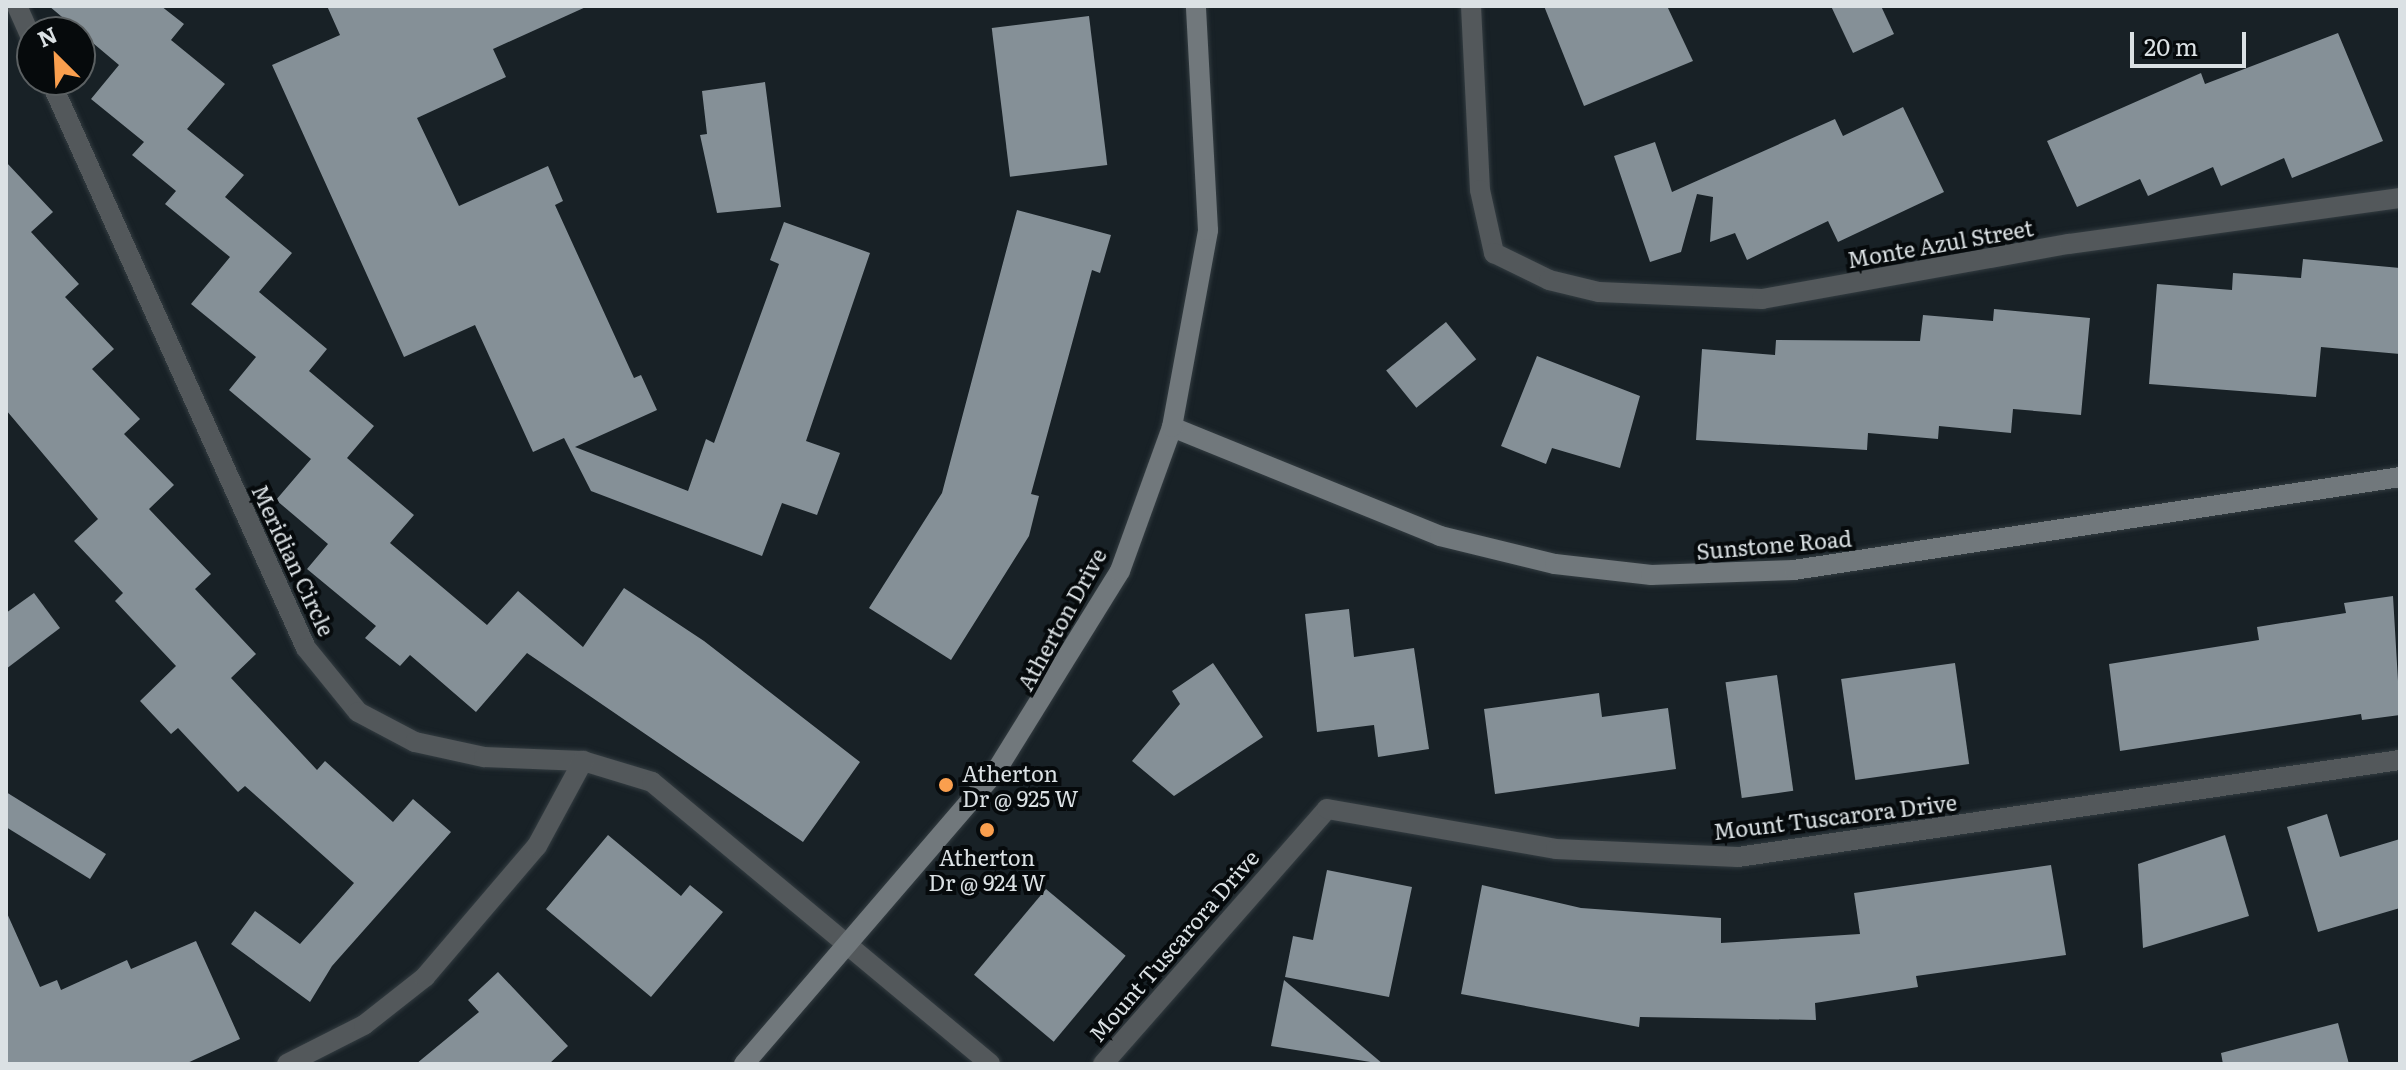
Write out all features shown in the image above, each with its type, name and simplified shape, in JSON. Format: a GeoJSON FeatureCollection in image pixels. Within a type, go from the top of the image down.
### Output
{"type":"FeatureCollection","features":[{"type":"Feature","properties":{"kind":"street","name":"Atherton Drive"},"geometry":{"type":"LineString","coordinates":[[744,1064],[852,944],[996,771],[1066,667],[1120,571],[1172,427],[1208,230],[1196,6]]}},
{"type":"Feature","properties":{"kind":"street","name":"Monte Azul Street"},"geometry":{"type":"LineString","coordinates":[[1471,6],[1480,190],[1494,253],[1549,280],[1599,292],[1762,299],[2069,244],[2400,198]]}},
{"type":"Feature","properties":{"kind":"street","name":"Meridian Circle"},"geometry":{"type":"LineString","coordinates":[[57,96],[306,648],[358,712],[415,742],[484,757],[583,761],[652,782],[852,944],[990,1064]]}},
{"type":"Feature","properties":{"kind":"street","name":"Sunstone Road"},"geometry":{"type":"LineString","coordinates":[[1172,427],[1440,536],[1555,564],[1651,575],[1794,570],[2400,477]]}},
{"type":"Feature","properties":{"kind":"street","name":"Mount Tuscarora Drive"},"geometry":{"type":"LineString","coordinates":[[1103,1064],[1327,809],[1556,849],[1738,857],[2400,760]]}},
{"type":"Feature","properties":{"kind":"street"},"geometry":{"type":"LineString","coordinates":[[287,1064],[364,1025],[425,977],[537,846],[583,761]]}},
{"type":"Feature","properties":{"kind":"building"},"geometry":{"type":"Polygon","coordinates":[[[49,6],[161,6],[184,24],[171,40],[225,84],[187,129],[244,175],[225,197],[292,253],[259,292],[327,349],[309,371],[374,426],[347,458],[414,515],[390,543],[487,625],[518,591],[583,647],[624,588],[704,641],[860,762],[803,842],[527,653],[476,712],[410,655],[400,666],[365,638],[376,626],[307,569],[328,544],[276,500],[311,459],[229,390],[256,357],[191,304],[230,257],[165,204],[176,191],[132,155],[144,142],[91,99],[119,65],[96,46],[96,16],[61,16],[49,6]]]}},
{"type":"Feature","properties":{"kind":"building"},"geometry":{"type":"Polygon","coordinates":[[[327,6],[588,6],[493,49],[506,77],[417,118],[459,206],[548,166],[563,201],[555,205],[634,378],[641,375],[657,410],[575,447],[688,491],[706,439],[714,443],[779,264],[770,260],[784,222],[870,253],[806,441],[840,453],[817,515],[782,503],[762,556],[591,491],[564,438],[533,452],[475,325],[404,357],[272,65],[340,35],[327,6]]]}},
{"type":"Feature","properties":{"kind":"building"},"geometry":{"type":"Polygon","coordinates":[[[1544,6],[1667,6],[1693,61],[1584,106],[1544,6]]]}},
{"type":"Feature","properties":{"kind":"building"},"geometry":{"type":"Polygon","coordinates":[[[1831,6],[1881,6],[1894,34],[1853,53],[1831,6]]]}},
{"type":"Feature","properties":{"kind":"building"},"geometry":{"type":"Polygon","coordinates":[[[1089,16],[1107,165],[1010,177],[992,28],[1089,16]]]}},
{"type":"Feature","properties":{"kind":"building"},"geometry":{"type":"Polygon","coordinates":[[[2338,33],[2383,141],[2292,178],[2284,158],[2221,186],[2213,167],[2148,196],[2140,179],[2077,207],[2047,141],[2201,73],[2205,84],[2338,33]]]}},
{"type":"Feature","properties":{"kind":"building"},"geometry":{"type":"Polygon","coordinates":[[[765,82],[781,207],[717,213],[700,135],[707,134],[702,91],[765,82]]]}},
{"type":"Feature","properties":{"kind":"building"},"geometry":{"type":"Polygon","coordinates":[[[1903,107],[1944,192],[1838,242],[1828,221],[1747,260],[1735,233],[1710,242],[1713,197],[1697,194],[1681,252],[1650,262],[1614,156],[1655,142],[1672,192],[1835,119],[1843,136],[1903,107]]]}},
{"type":"Feature","properties":{"kind":"building"},"geometry":{"type":"Polygon","coordinates":[[[6,162],[53,212],[31,232],[79,284],[65,297],[114,349],[92,369],[140,419],[124,434],[174,485],[149,509],[211,574],[195,589],[256,654],[231,678],[317,770],[325,761],[393,822],[413,799],[451,832],[332,966],[310,1002],[231,944],[255,911],[300,944],[354,883],[245,786],[238,792],[178,728],[171,734],[140,701],[176,666],[115,601],[123,593],[74,541],[98,519],[6,410],[6,162]]]}},
{"type":"Feature","properties":{"kind":"building"},"geometry":{"type":"Polygon","coordinates":[[[1017,210],[1111,235],[1100,273],[1092,270],[1031,494],[1039,496],[1029,536],[951,660],[869,608],[942,493],[1017,210]]]}},
{"type":"Feature","properties":{"kind":"building"},"geometry":{"type":"Polygon","coordinates":[[[2303,259],[2400,268],[2400,354],[2321,347],[2316,397],[2149,384],[2157,284],[2232,290],[2233,273],[2301,278],[2303,259]]]}},
{"type":"Feature","properties":{"kind":"building"},"geometry":{"type":"Polygon","coordinates":[[[1994,309],[2090,318],[2081,415],[2013,409],[2011,433],[1939,426],[1938,439],[1868,433],[1867,450],[1696,440],[1702,349],[1775,355],[1776,340],[1920,341],[1923,315],[1993,321],[1994,309]]]}},
{"type":"Feature","properties":{"kind":"building"},"geometry":{"type":"Polygon","coordinates":[[[1446,322],[1476,359],[1416,408],[1386,370],[1446,322]]]}},
{"type":"Feature","properties":{"kind":"building"},"geometry":{"type":"Polygon","coordinates":[[[1537,356],[1640,396],[1620,468],[1552,448],[1546,464],[1501,446],[1537,356]]]}},
{"type":"Feature","properties":{"kind":"building"},"geometry":{"type":"Polygon","coordinates":[[[34,593],[60,628],[6,669],[6,613],[34,593]]]}},
{"type":"Feature","properties":{"kind":"building"},"geometry":{"type":"Polygon","coordinates":[[[2393,596],[2400,715],[2362,720],[2361,714],[2120,751],[2109,664],[2259,640],[2257,627],[2346,613],[2344,603],[2393,596]]]}},
{"type":"Feature","properties":{"kind":"building"},"geometry":{"type":"Polygon","coordinates":[[[1349,609],[1354,657],[1414,648],[1429,749],[1378,757],[1374,725],[1317,732],[1305,614],[1349,609]]]}},
{"type":"Feature","properties":{"kind":"building"},"geometry":{"type":"Polygon","coordinates":[[[1213,663],[1263,737],[1174,796],[1132,761],[1180,704],[1172,691],[1213,663]]]}},
{"type":"Feature","properties":{"kind":"building"},"geometry":{"type":"Polygon","coordinates":[[[1955,663],[1969,764],[1855,780],[1841,679],[1955,663]]]}},
{"type":"Feature","properties":{"kind":"building"},"geometry":{"type":"Polygon","coordinates":[[[1777,675],[1793,791],[1742,798],[1726,682],[1777,675]]]}},
{"type":"Feature","properties":{"kind":"building"},"geometry":{"type":"Polygon","coordinates":[[[1599,693],[1602,717],[1668,708],[1676,769],[1495,794],[1484,709],[1599,693]]]}},
{"type":"Feature","properties":{"kind":"building"},"geometry":{"type":"Polygon","coordinates":[[[6,792],[106,854],[90,879],[6,827],[6,792]]]}},
{"type":"Feature","properties":{"kind":"building"},"geometry":{"type":"Polygon","coordinates":[[[2327,814],[2340,857],[2400,839],[2400,908],[2318,932],[2287,827],[2327,814]]]}},
{"type":"Feature","properties":{"kind":"building"},"geometry":{"type":"Polygon","coordinates":[[[608,835],[681,896],[690,885],[723,912],[651,997],[546,909],[608,835]]]}},
{"type":"Feature","properties":{"kind":"building"},"geometry":{"type":"Polygon","coordinates":[[[2225,835],[2249,916],[2143,948],[2138,864],[2225,835]]]}},
{"type":"Feature","properties":{"kind":"building"},"geometry":{"type":"Polygon","coordinates":[[[2051,865],[2066,955],[1916,976],[1918,987],[1815,1003],[1816,1020],[1640,1017],[1639,1027],[1461,994],[1482,885],[1581,908],[1721,918],[1721,943],[1860,934],[1854,893],[2051,865]]]}},
{"type":"Feature","properties":{"kind":"building"},"geometry":{"type":"Polygon","coordinates":[[[1327,870],[1412,887],[1389,997],[1285,977],[1293,936],[1313,940],[1327,870]]]}},
{"type":"Feature","properties":{"kind":"building"},"geometry":{"type":"Polygon","coordinates":[[[1046,889],[1126,956],[1054,1042],[974,975],[1046,889]]]}},
{"type":"Feature","properties":{"kind":"building"},"geometry":{"type":"Polygon","coordinates":[[[6,911],[40,987],[57,980],[61,990],[127,960],[131,969],[196,941],[240,1039],[185,1064],[6,1064],[6,911]]]}},
{"type":"Feature","properties":{"kind":"building"},"geometry":{"type":"Polygon","coordinates":[[[498,972],[568,1046],[549,1064],[416,1064],[479,1012],[468,1000],[498,972]]]}},
{"type":"Feature","properties":{"kind":"building"},"geometry":{"type":"Polygon","coordinates":[[[1284,980],[1383,1064],[1271,1046],[1284,980]]]}},
{"type":"Feature","properties":{"kind":"building"},"geometry":{"type":"Polygon","coordinates":[[[2338,1023],[2349,1064],[2223,1064],[2221,1053],[2338,1023]]]}},
{"type":"Feature","properties":{"kind":"place","name":"Atherton Dr @ 925 W"},"geometry":{"type":"Point","coordinates":[946,785]}},
{"type":"Feature","properties":{"kind":"place","name":"Atherton Dr @ 924 W"},"geometry":{"type":"Point","coordinates":[987,830]}}]}
